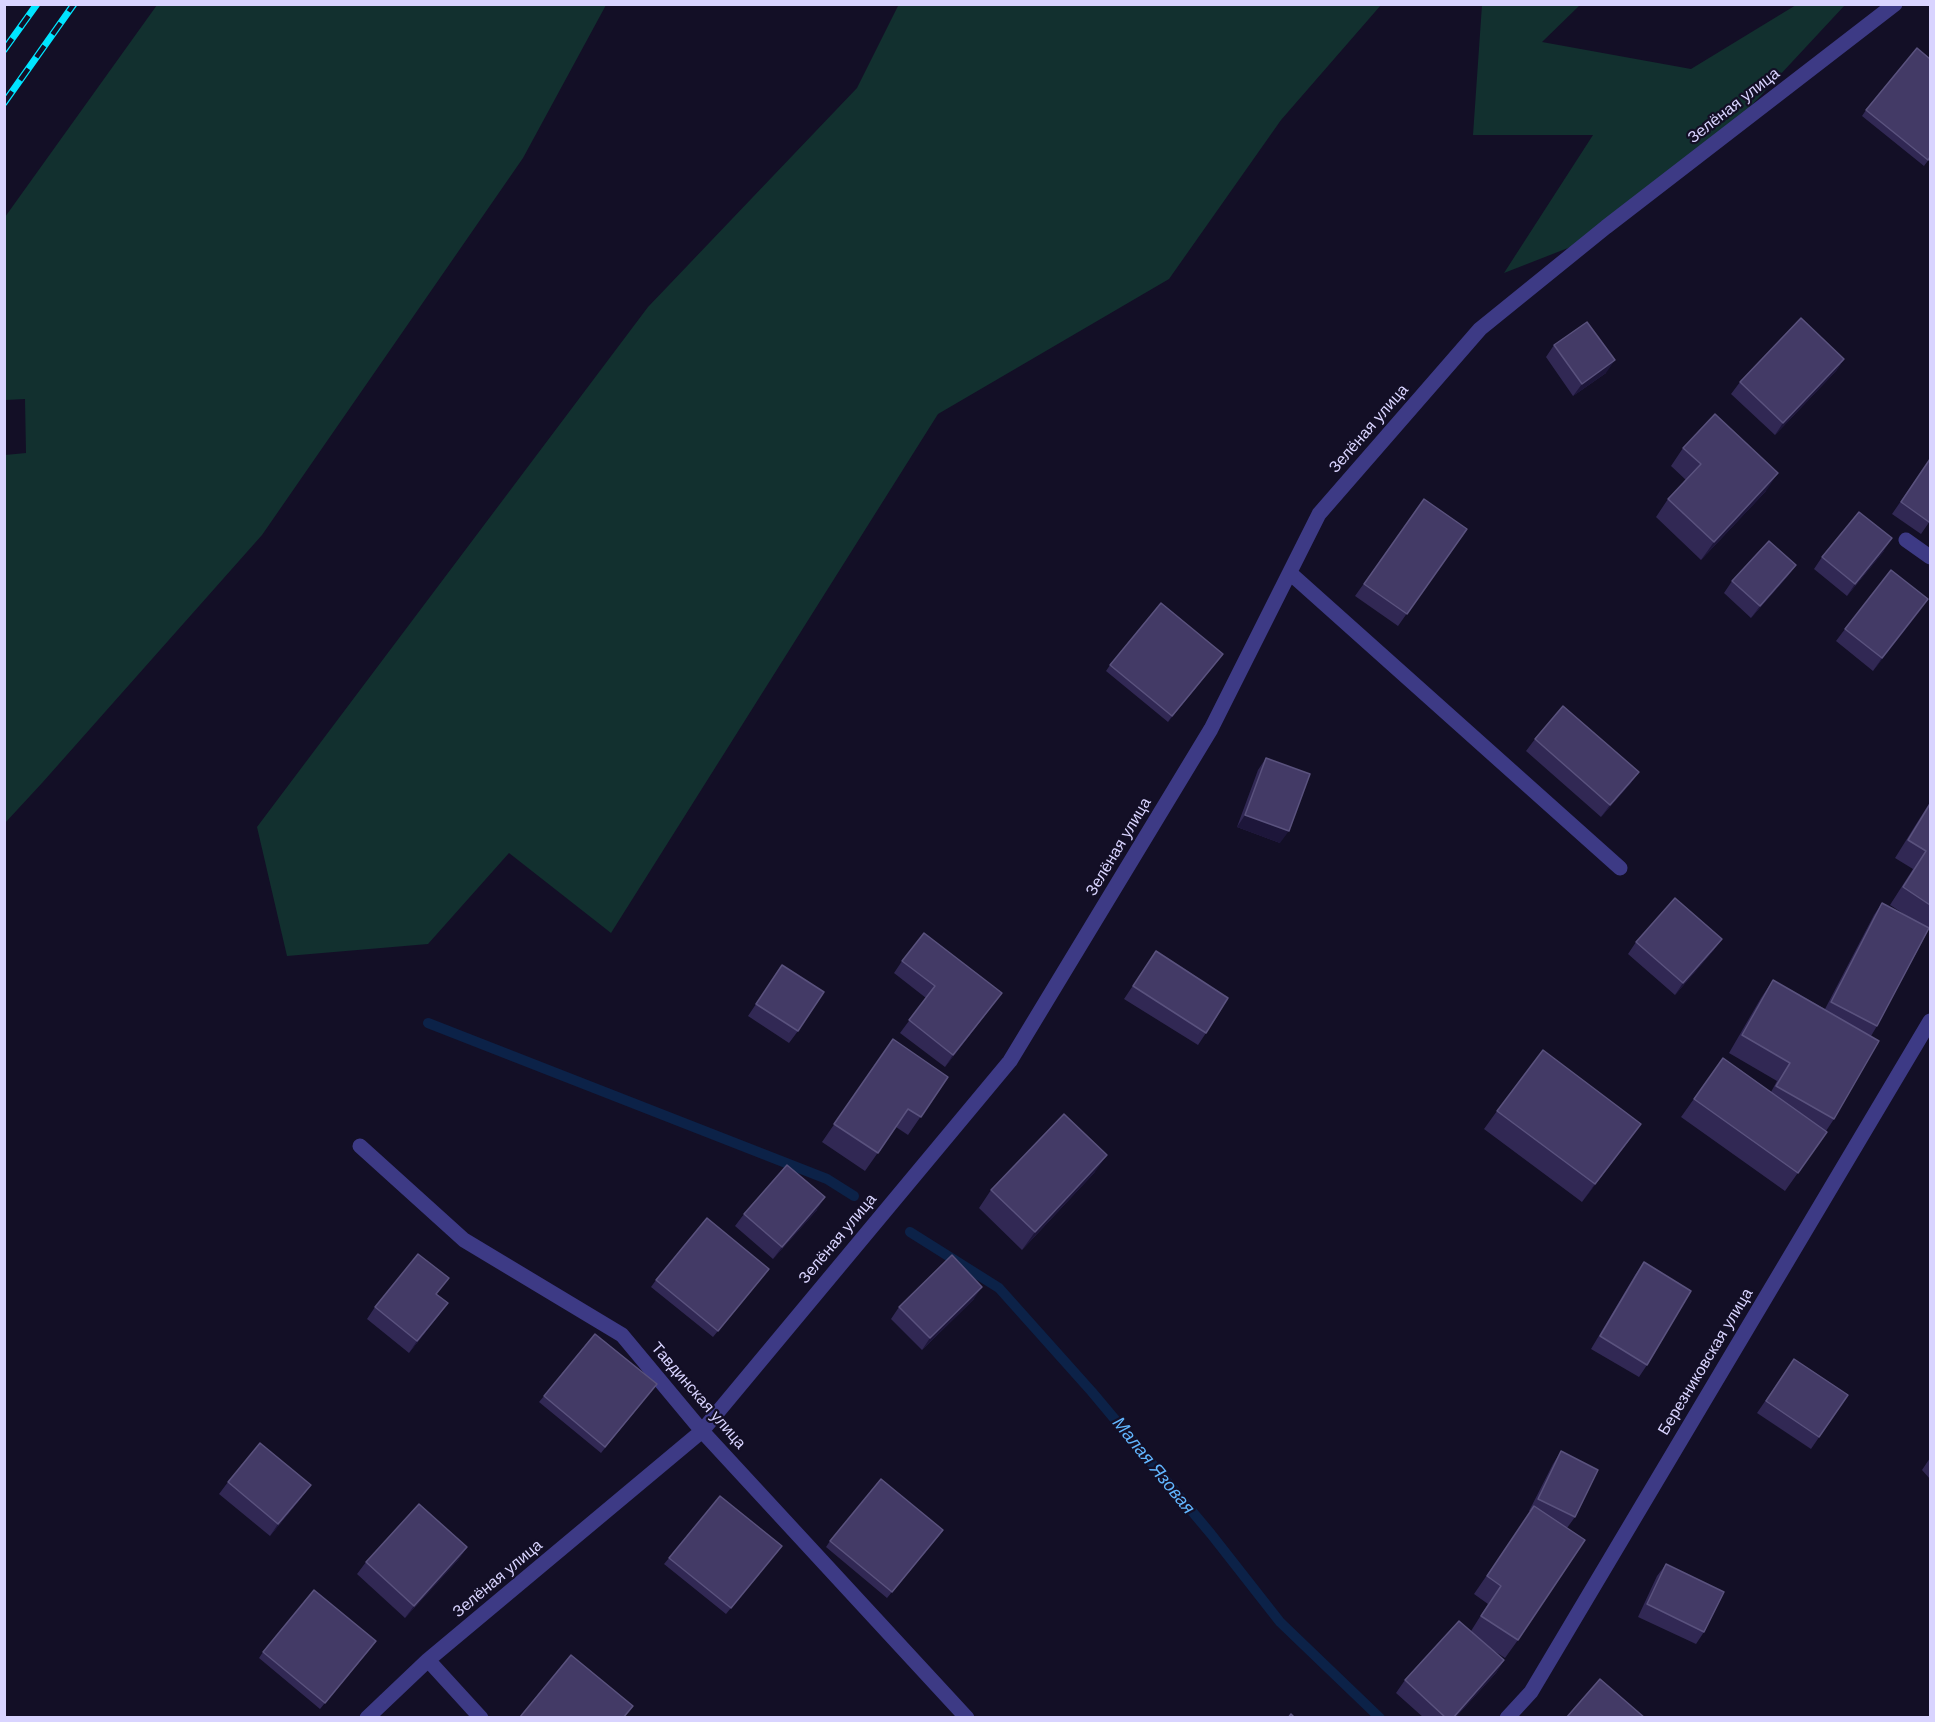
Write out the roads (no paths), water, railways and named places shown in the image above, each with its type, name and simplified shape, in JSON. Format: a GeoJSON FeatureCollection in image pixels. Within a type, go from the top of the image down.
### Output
{"type":"FeatureCollection","features":[{"type":"Feature","properties":{"kind":"street","name":"Зелёная улица"},"geometry":{"type":"LineString","coordinates":[[367,1718],[428,1660],[702,1431],[1010,1061],[1211,729],[1319,514],[1480,329],[1606,227],[1895,4]]}},
{"type":"Feature","properties":{"kind":"street"},"geometry":{"type":"LineString","coordinates":[[1906,540],[1930,557]]}},
{"type":"Feature","properties":{"kind":"street"},"geometry":{"type":"LineString","coordinates":[[1290,573],[1620,868]]}},
{"type":"Feature","properties":{"kind":"street","name":"Березниковская улица"},"geometry":{"type":"LineString","coordinates":[[1507,1718],[1531,1692],[1930,1021]]}},
{"type":"Feature","properties":{"kind":"street","name":"Тавдинская улица"},"geometry":{"type":"LineString","coordinates":[[360,1146],[464,1240],[622,1335],[702,1431],[967,1718]]}},
{"type":"Feature","properties":{"kind":"street"},"geometry":{"type":"LineString","coordinates":[[428,1660],[481,1718]]}},
{"type":"Feature","properties":{"kind":"waterway"},"geometry":{"type":"LineString","coordinates":[[428,1023],[827,1179],[854,1196]]}},
{"type":"Feature","properties":{"kind":"waterway","name":"Малая Язовая"},"geometry":{"type":"LineString","coordinates":[[910,1232],[999,1288],[1092,1392],[1211,1534],[1280,1622],[1380,1718]]}},
{"type":"Feature","properties":{"kind":"railway"},"geometry":{"type":"LineString","coordinates":[[4,50],[37,4]]}},
{"type":"Feature","properties":{"kind":"railway"},"geometry":{"type":"LineString","coordinates":[[4,103],[74,4]]}}]}
